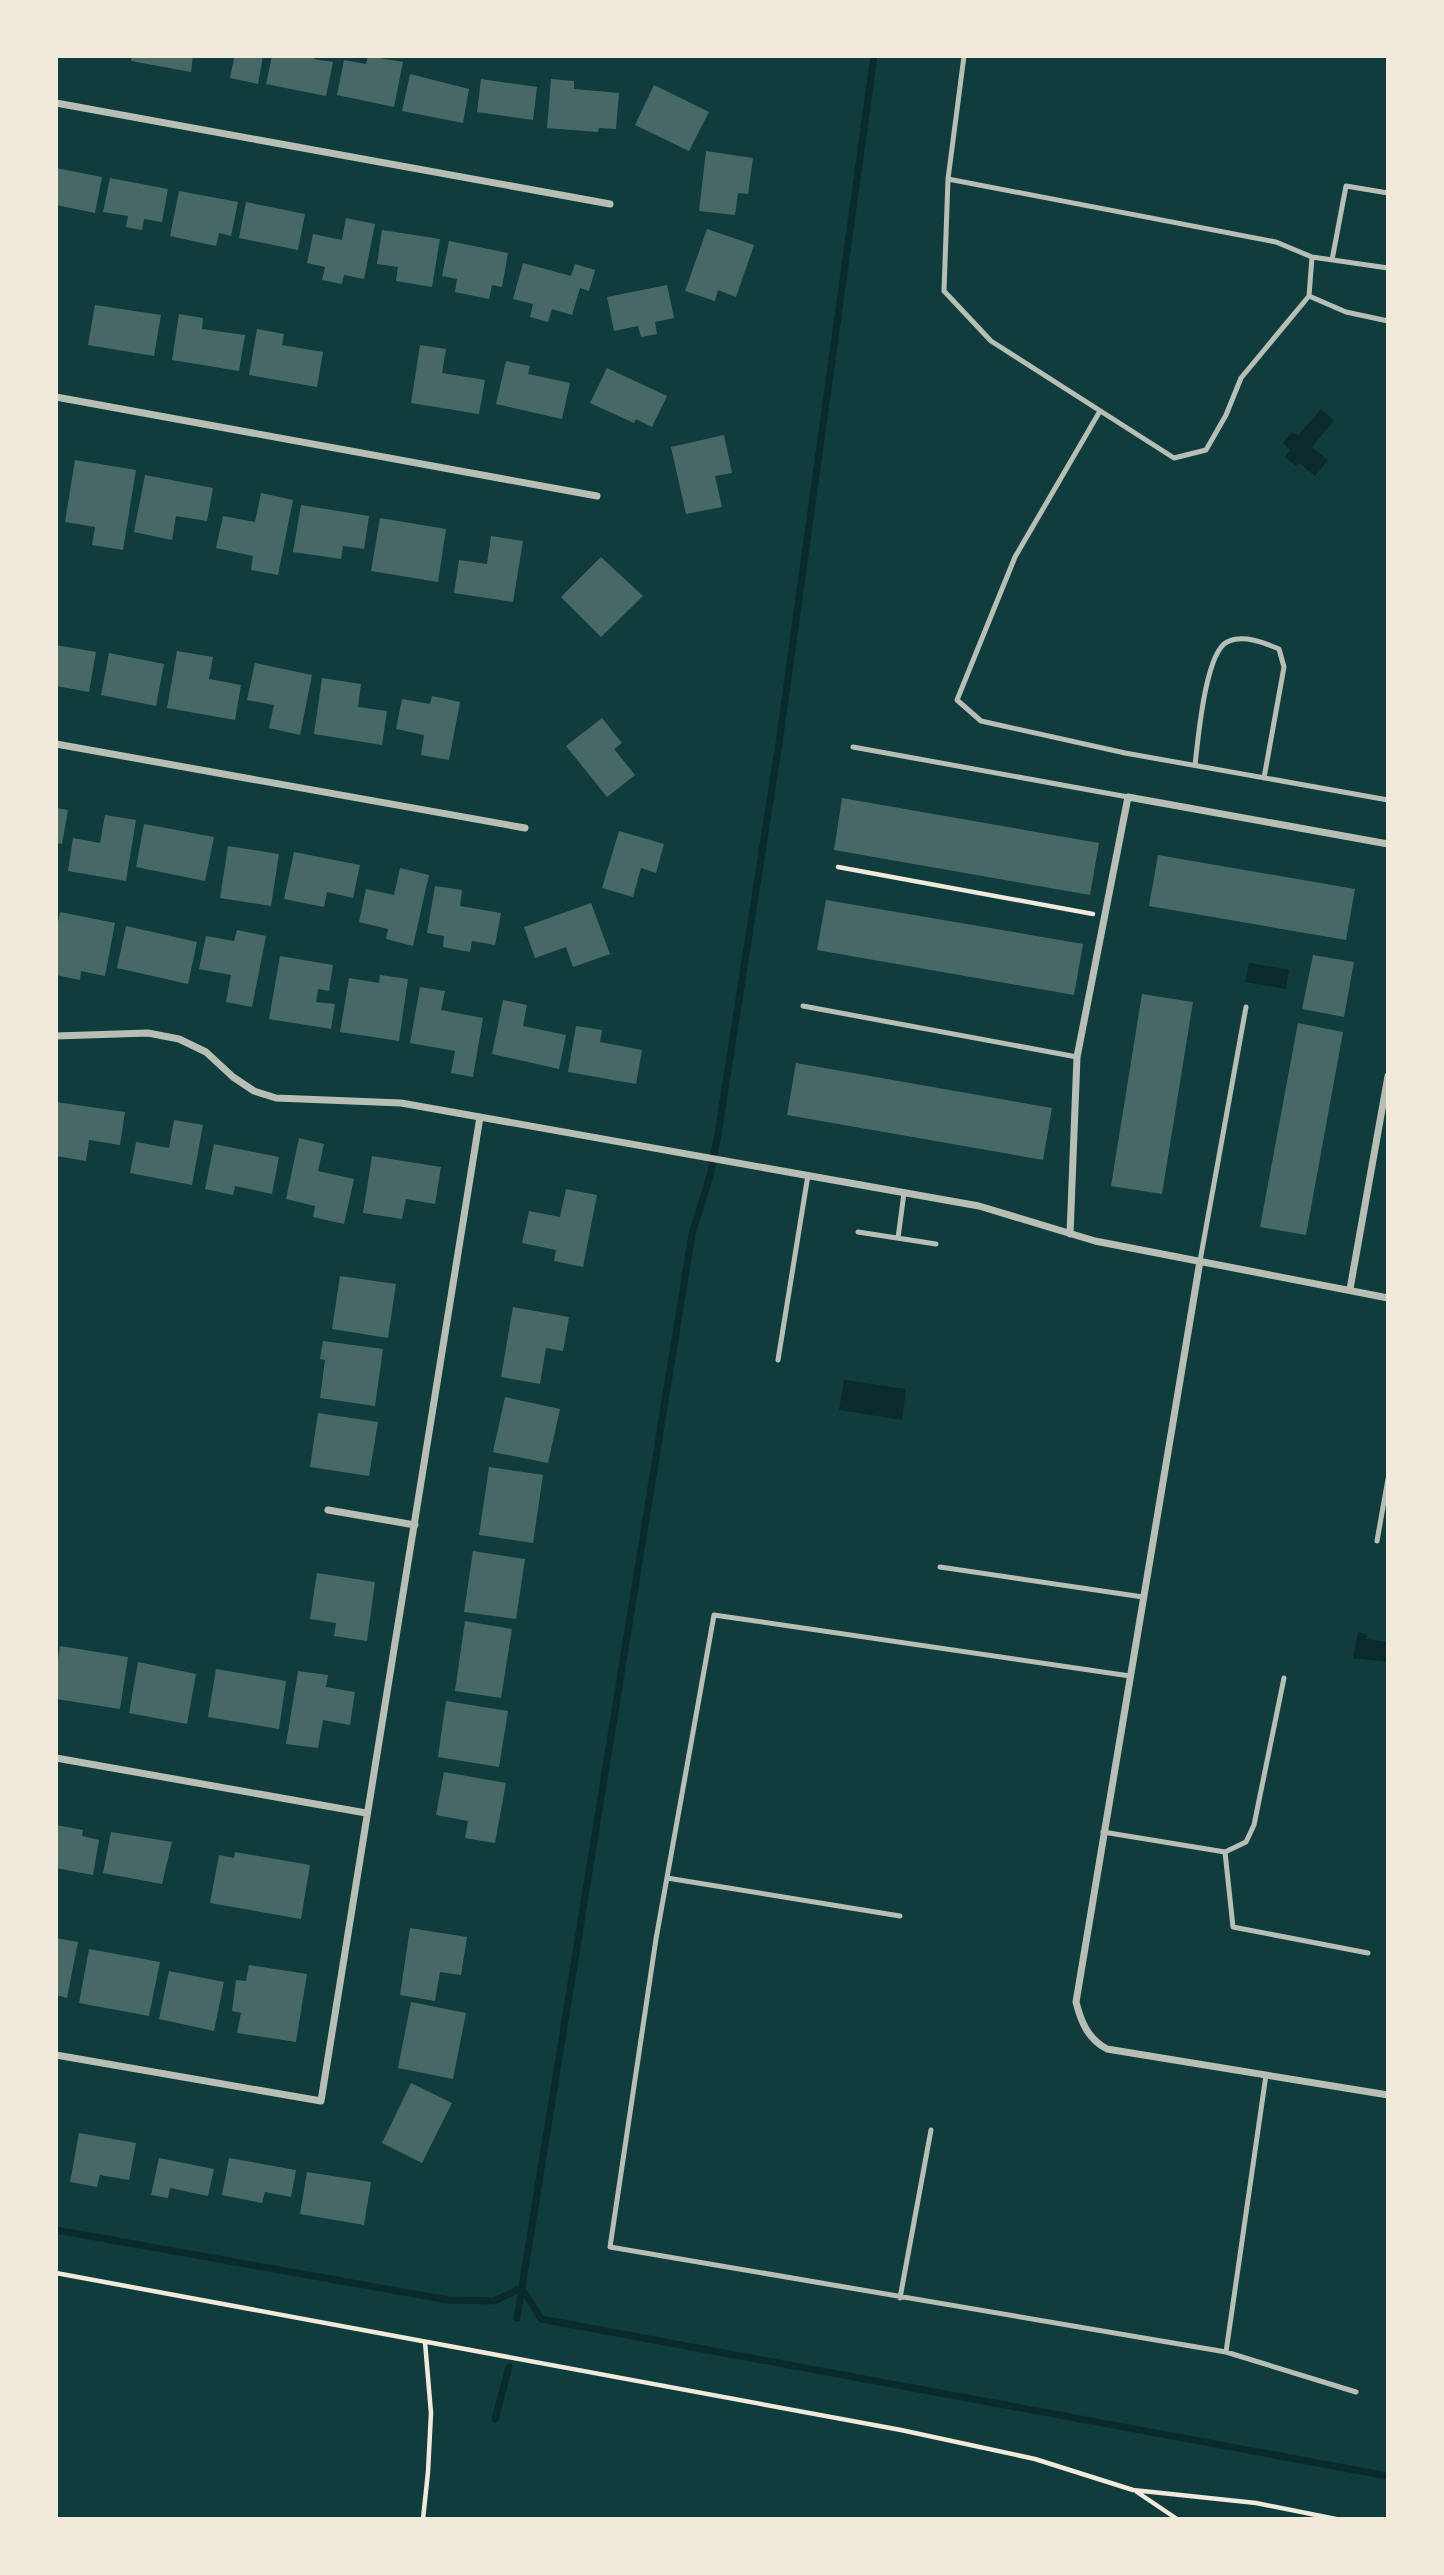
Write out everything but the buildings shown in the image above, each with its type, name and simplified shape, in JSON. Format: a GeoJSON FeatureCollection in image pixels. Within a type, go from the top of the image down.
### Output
{"type":"FeatureCollection","features":[{"type":"Feature","properties":{"kind":"street"},"geometry":{"type":"LineString","coordinates":[[56,103],[610,204]]}},
{"type":"Feature","properties":{"kind":"street"},"geometry":{"type":"LineString","coordinates":[[56,397],[597,496]]}},
{"type":"Feature","properties":{"kind":"street"},"geometry":{"type":"LineString","coordinates":[[56,744],[525,828]]}},
{"type":"Feature","properties":{"kind":"street"},"geometry":{"type":"LineString","coordinates":[[1070,1234],[1077,1057],[1128,797],[1388,844]]}},
{"type":"Feature","properties":{"kind":"street"},"geometry":{"type":"LineString","coordinates":[[56,1036],[148,1033],[179,1039],[206,1052],[233,1077],[254,1091],[276,1098],[401,1103],[808,1175],[990,1209],[1070,1234],[1388,1298]]}},
{"type":"Feature","properties":{"kind":"street"},"geometry":{"type":"LineString","coordinates":[[1350,1289],[1384,1122],[1388,1076]]}},
{"type":"Feature","properties":{"kind":"street"},"geometry":{"type":"LineString","coordinates":[[56,2055],[321,2101],[480,1117]]}},
{"type":"Feature","properties":{"kind":"street"},"geometry":{"type":"LineString","coordinates":[[1200,1261],[1076,2002],[1087,2031],[1097,2043],[1107,2049],[1388,2095]]}},
{"type":"Feature","properties":{"kind":"street"},"geometry":{"type":"LineString","coordinates":[[328,1510],[415,1525]]}},
{"type":"Feature","properties":{"kind":"street"},"geometry":{"type":"LineString","coordinates":[[56,1758],[366,1813]]}},
{"type":"Feature","properties":{"kind":"lane"},"geometry":{"type":"LineString","coordinates":[[964,56],[948,179],[944,291],[991,341],[1174,458],[1206,450],[1226,415],[1241,378],[1309,296],[1312,257]]}},
{"type":"Feature","properties":{"kind":"lane"},"geometry":{"type":"LineString","coordinates":[[948,179],[1276,242],[1312,257],[1388,268]]}},
{"type":"Feature","properties":{"kind":"lane"},"geometry":{"type":"LineString","coordinates":[[1332,260],[1346,186],[1388,193]]}},
{"type":"Feature","properties":{"kind":"lane"},"geometry":{"type":"LineString","coordinates":[[1309,296],[1346,312],[1388,321]]}},
{"type":"Feature","properties":{"kind":"lane"},"geometry":{"type":"LineString","coordinates":[[1100,411],[1015,557],[957,700],[981,721],[1125,753],[1388,800]]}},
{"type":"Feature","properties":{"kind":"lane"},"geometry":{"type":"LineString","coordinates":[[1195,765],[1213,658],[1221,646],[1230,641],[1245,639],[1279,649],[1284,667],[1264,778]]}},
{"type":"Feature","properties":{"kind":"lane"},"geometry":{"type":"LineString","coordinates":[[853,747],[1128,797]]}},
{"type":"Feature","properties":{"kind":"lane"},"geometry":{"type":"LineString","coordinates":[[803,1006],[1077,1057]]}},
{"type":"Feature","properties":{"kind":"lane"},"geometry":{"type":"LineString","coordinates":[[1200,1261],[1246,1007]]}},
{"type":"Feature","properties":{"kind":"lane"},"geometry":{"type":"LineString","coordinates":[[778,1360],[808,1175]]}},
{"type":"Feature","properties":{"kind":"lane"},"geometry":{"type":"LineString","coordinates":[[898,1238],[904,1193]]}},
{"type":"Feature","properties":{"kind":"lane"},"geometry":{"type":"LineString","coordinates":[[858,1231],[936,1244]]}},
{"type":"Feature","properties":{"kind":"lane"},"geometry":{"type":"LineString","coordinates":[[1377,1541],[1388,1479]]}},
{"type":"Feature","properties":{"kind":"lane"},"geometry":{"type":"LineString","coordinates":[[940,1567],[1143,1597]]}},
{"type":"Feature","properties":{"kind":"lane"},"geometry":{"type":"LineString","coordinates":[[1130,1676],[714,1615],[667,1878],[610,2247],[1226,2352],[1356,2392]]}},
{"type":"Feature","properties":{"kind":"lane"},"geometry":{"type":"LineString","coordinates":[[1103,1832],[1225,1852],[1246,1842],[1254,1825],[1284,1678]]}},
{"type":"Feature","properties":{"kind":"lane"},"geometry":{"type":"LineString","coordinates":[[1225,1852],[1233,1927],[1368,1953]]}},
{"type":"Feature","properties":{"kind":"lane"},"geometry":{"type":"LineString","coordinates":[[667,1878],[900,1916]]}},
{"type":"Feature","properties":{"kind":"lane"},"geometry":{"type":"LineString","coordinates":[[1226,2352],[1266,2075]]}},
{"type":"Feature","properties":{"kind":"lane"},"geometry":{"type":"LineString","coordinates":[[900,2298],[931,2130]]}},
{"type":"Feature","properties":{"kind":"path"},"geometry":{"type":"LineString","coordinates":[[838,867],[1104,916]]}},
{"type":"Feature","properties":{"kind":"path"},"geometry":{"type":"LineString","coordinates":[[56,2273],[901,2430],[1035,2459],[1133,2490],[1256,2504],[1336,2519]]}},
{"type":"Feature","properties":{"kind":"path"},"geometry":{"type":"LineString","coordinates":[[423,2519],[431,2413],[425,2342]]}},
{"type":"Feature","properties":{"kind":"path"},"geometry":{"type":"LineString","coordinates":[[1133,2490],[1177,2519]]}},
{"type":"Feature","properties":{"kind":"water"},"geometry":{"type":"Polygon","coordinates":[[[1321,409],[1334,420],[1312,447],[1328,460],[1315,476],[1299,463],[1296,466],[1285,457],[1290,450],[1283,443],[1292,432],[1298,436],[1321,409]]]}},
{"type":"Feature","properties":{"kind":"water"},"geometry":{"type":"Polygon","coordinates":[[[1249,963],[1289,970],[1286,989],[1245,982],[1249,963]]]}},
{"type":"Feature","properties":{"kind":"water"},"geometry":{"type":"Polygon","coordinates":[[[844,1380],[906,1389],[902,1420],[839,1410],[844,1380]]]}},
{"type":"Feature","properties":{"kind":"water"},"geometry":{"type":"Polygon","coordinates":[[[1358,1632],[1367,1634],[1366,1639],[1388,1642],[1388,1662],[1353,1658],[1358,1632]]]}},
{"type":"Feature","properties":{"kind":"waterway"},"geometry":{"type":"LineString","coordinates":[[517,2318],[692,1234],[710,1176],[718,1134],[779,743],[874,56]]}},
{"type":"Feature","properties":{"kind":"waterway"},"geometry":{"type":"LineString","coordinates":[[56,2230],[448,2300],[494,2301],[522,2288]]}},
{"type":"Feature","properties":{"kind":"waterway"},"geometry":{"type":"LineString","coordinates":[[522,2288],[541,2319],[1388,2476]]}},
{"type":"Feature","properties":{"kind":"waterway"},"geometry":{"type":"LineString","coordinates":[[495,2419],[509,2367]]}}]}
